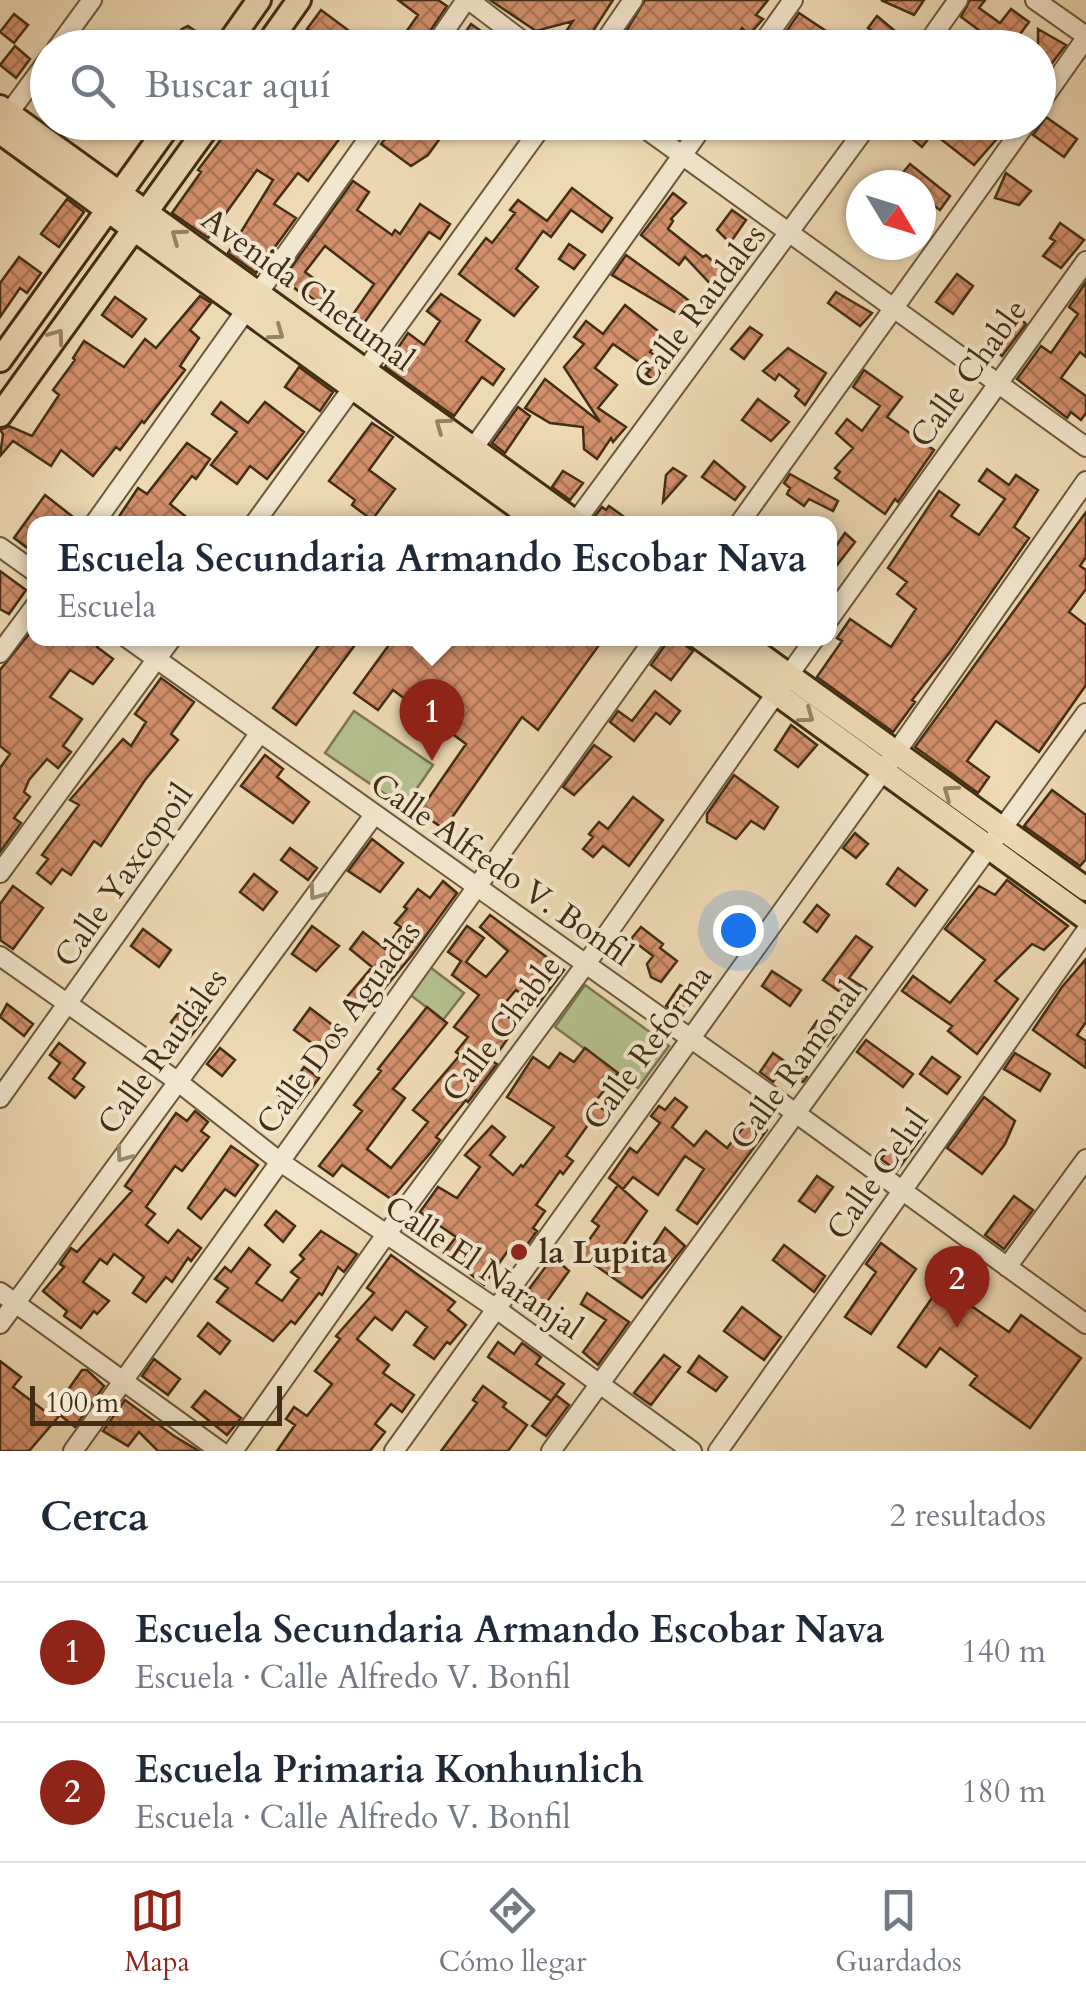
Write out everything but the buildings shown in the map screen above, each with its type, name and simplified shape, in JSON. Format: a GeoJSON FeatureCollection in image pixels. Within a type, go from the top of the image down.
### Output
{"type":"FeatureCollection","features":[{"type":"Feature","properties":{"kind":"main road"},"geometry":{"type":"LineString","coordinates":[[238,30],[259,0]]}},
{"type":"Feature","properties":{"kind":"main road"},"geometry":{"type":"LineString","coordinates":[[278,30],[299,0]]}},
{"type":"Feature","properties":{"kind":"main road","name":"Avenida Chetumal"},"geometry":{"type":"LineString","coordinates":[[2,119],[30,140]]}},
{"type":"Feature","properties":{"kind":"main road","name":"Avenida Chetumal"},"geometry":{"type":"LineString","coordinates":[[30,140],[467,456],[565,516]]}},
{"type":"Feature","properties":{"kind":"main road"},"geometry":{"type":"LineString","coordinates":[[0,360],[158,140]]}},
{"type":"Feature","properties":{"kind":"main road"},"geometry":{"type":"LineString","coordinates":[[0,416],[198,140]]}},
{"type":"Feature","properties":{"kind":"main road","name":"Avenida Chetumal"},"geometry":{"type":"LineString","coordinates":[[467,456],[532,516]]}},
{"type":"Feature","properties":{"kind":"main road"},"geometry":{"type":"LineString","coordinates":[[714,646],[783,685],[996,838],[1086,890]]}},
{"type":"Feature","properties":{"kind":"main road"},"geometry":{"type":"LineString","coordinates":[[746,646],[783,685]]}},
{"type":"Feature","properties":{"kind":"main road"},"geometry":{"type":"LineString","coordinates":[[996,838],[1086,918]]}},
{"type":"Feature","properties":{"kind":"street"},"geometry":{"type":"LineString","coordinates":[[70,30],[92,0]]}},
{"type":"Feature","properties":{"kind":"street"},"geometry":{"type":"LineString","coordinates":[[445,30],[467,0],[508,30]]}},
{"type":"Feature","properties":{"kind":"street"},"geometry":{"type":"LineString","coordinates":[[612,30],[633,0]]}},
{"type":"Feature","properties":{"kind":"street"},"geometry":{"type":"LineString","coordinates":[[772,30],[793,0]]}},
{"type":"Feature","properties":{"kind":"street"},"geometry":{"type":"LineString","coordinates":[[937,30],[958,0]]}},
{"type":"Feature","properties":{"kind":"street"},"geometry":{"type":"LineString","coordinates":[[1035,0],[1086,37],[1056,80]]}},
{"type":"Feature","properties":{"kind":"street"},"geometry":{"type":"LineString","coordinates":[[2,119],[30,83]]}},
{"type":"Feature","properties":{"kind":"street"},"geometry":{"type":"LineString","coordinates":[[100,516],[367,140]]}},
{"type":"Feature","properties":{"kind":"street"},"geometry":{"type":"LineString","coordinates":[[260,516],[532,140]]}},
{"type":"Feature","properties":{"kind":"street"},"geometry":{"type":"LineString","coordinates":[[661,140],[1086,447]]}},
{"type":"Feature","properties":{"kind":"street"},"geometry":{"type":"LineString","coordinates":[[467,456],[693,140]]}},
{"type":"Feature","properties":{"kind":"street","name":"Calle Raudales"},"geometry":{"type":"LineString","coordinates":[[581,516],[857,140]]}},
{"type":"Feature","properties":{"kind":"street"},"geometry":{"type":"LineString","coordinates":[[745,516],[1014,140]]}},
{"type":"Feature","properties":{"kind":"street","name":"Calle Chable"},"geometry":{"type":"LineString","coordinates":[[837,608],[1086,261]]}},
{"type":"Feature","properties":{"kind":"street","name":"Calle Reforma"},"geometry":{"type":"LineString","coordinates":[[394,1451],[1086,481]]}},
{"type":"Feature","properties":{"kind":"street"},"geometry":{"type":"LineString","coordinates":[[0,547],[27,567]]}},
{"type":"Feature","properties":{"kind":"street"},"geometry":{"type":"LineString","coordinates":[[0,654],[27,616]]}},
{"type":"Feature","properties":{"kind":"street","name":"Calle Alfredo V. Bonfil"},"geometry":{"type":"LineString","coordinates":[[137,646],[1086,1324]]}},
{"type":"Feature","properties":{"kind":"street"},"geometry":{"type":"LineString","coordinates":[[0,873],[167,646]]}},
{"type":"Feature","properties":{"kind":"street","name":"Calle Dos Aguadas"},"geometry":{"type":"LineString","coordinates":[[73,1451],[649,646]]}},
{"type":"Feature","properties":{"kind":"street","name":"Calle Chable"},"geometry":{"type":"LineString","coordinates":[[232,1451],[384,1236],[586,964],[810,646]]}},
{"type":"Feature","properties":{"kind":"street","name":"Calle Ramonal"},"geometry":{"type":"LineString","coordinates":[[551,1451],[1086,713]]}},
{"type":"Feature","properties":{"kind":"street","name":"Calle Yaxcopoil"},"geometry":{"type":"LineString","coordinates":[[0,1098],[259,734]]}},
{"type":"Feature","properties":{"kind":"street","name":"Calle Raudales"},"geometry":{"type":"LineString","coordinates":[[0,1324],[8,1297],[178,1081],[374,815]]}},
{"type":"Feature","properties":{"kind":"street","name":"Calle Celul"},"geometry":{"type":"LineString","coordinates":[[718,1451],[1086,931]]}},
{"type":"Feature","properties":{"kind":"street","name":"Calle El Naranjal"},"geometry":{"type":"LineString","coordinates":[[0,956],[178,1081],[279,1162],[494,1308],[692,1451]]}},
{"type":"Feature","properties":{"kind":"street"},"geometry":{"type":"LineString","coordinates":[[1008,1266],[1086,1158]]}},
{"type":"Feature","properties":{"kind":"street"},"geometry":{"type":"LineString","coordinates":[[8,1297],[220,1451]]}},
{"type":"Feature","properties":{"kind":"green space"},"geometry":{"type":"Polygon","coordinates":[[[354,711],[433,765],[404,807],[325,753],[354,711]]]}},
{"type":"Feature","properties":{"kind":"green space"},"geometry":{"type":"Polygon","coordinates":[[[426,964],[464,993],[443,1020],[408,993],[426,964]]]}},
{"type":"Feature","properties":{"kind":"green space"},"geometry":{"type":"Polygon","coordinates":[[[585,985],[669,1046],[638,1088],[555,1027],[585,985]]]}},
{"type":"Feature","properties":{"kind":"place","name":"Escuela Secundaria Armando Escobar Nava"},"geometry":{"type":"Point","coordinates":[432,761]}},
{"type":"Feature","properties":{"kind":"place","name":"la Lupita"},"geometry":{"type":"Point","coordinates":[519,1252]}},
{"type":"Feature","properties":{"kind":"place","name":"Escuela Primaria Konhunlich"},"geometry":{"type":"Point","coordinates":[957,1328]}}]}
